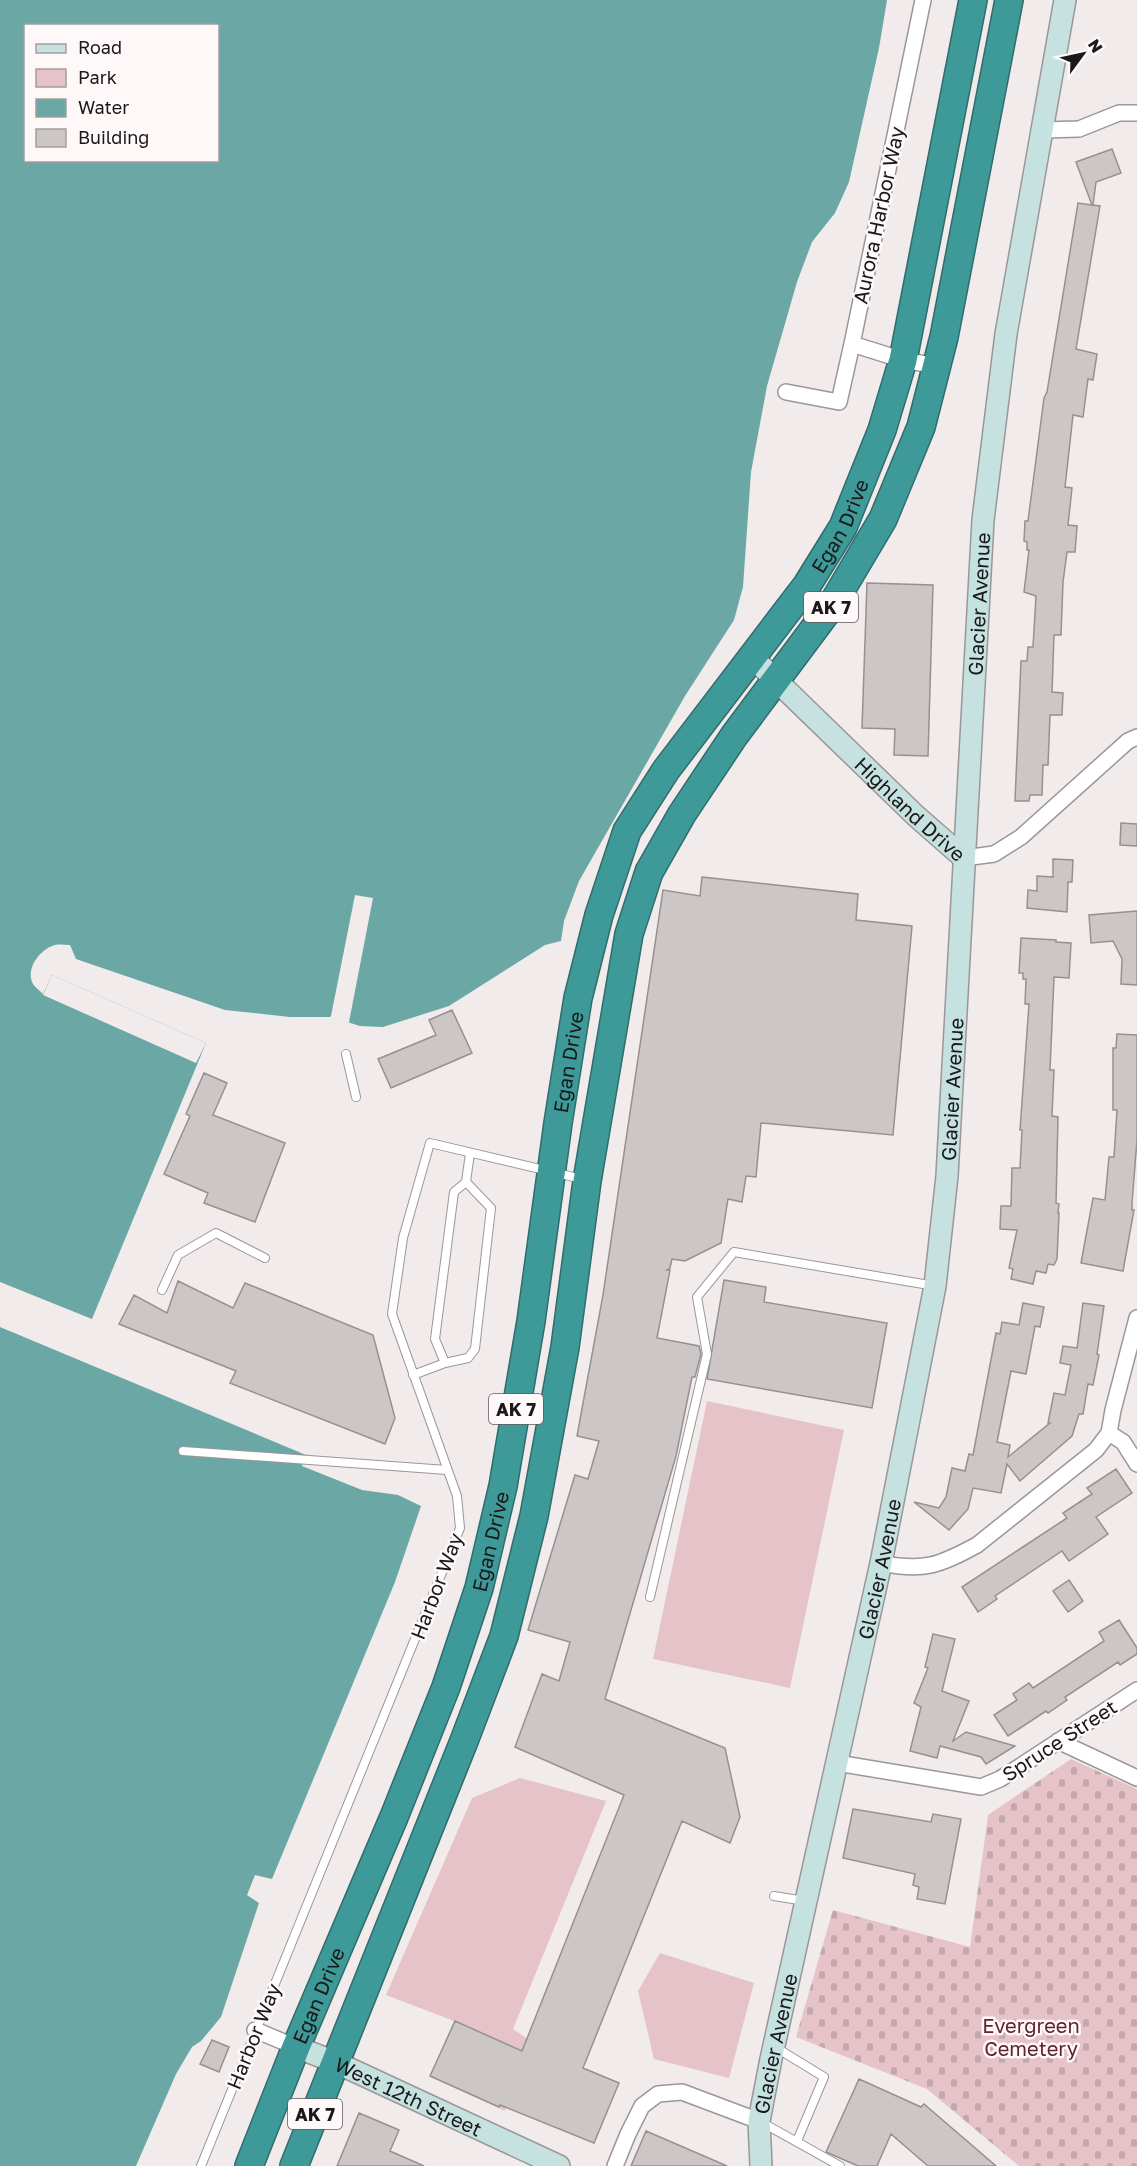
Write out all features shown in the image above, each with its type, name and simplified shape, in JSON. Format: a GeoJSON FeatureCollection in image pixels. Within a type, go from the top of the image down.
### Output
{"type":"FeatureCollection","features":[{"type":"Feature","properties":{"kind":"highway","name":"Egan Drive"},"geometry":{"type":"LineString","coordinates":[[249,2166],[446,1687],[479,1588],[505,1475],[531,1322],[558,1123],[578,998],[599,915],[627,831],[666,770],[807,585],[843,527],[882,430],[903,360],[973,0]]}},
{"type":"Feature","properties":{"kind":"highway","name":"Egan Drive"},"geometry":{"type":"LineString","coordinates":[[294,2166],[460,1753],[504,1636],[534,1516],[565,1347],[587,1181],[629,934],[649,872],[682,814],[774,680],[832,605],[884,519],[921,427],[944,338],[1009,0]]}},
{"type":"Feature","properties":{"kind":"main road","name":"Glacier Avenue"},"geometry":{"type":"LineString","coordinates":[[761,2166],[759,2121],[805,1901],[881,1563],[935,1286],[946,1185],[962,938],[964,858],[983,520],[1006,334],[1065,0]]}},
{"type":"Feature","properties":{"kind":"main road","name":"Highland Drive"},"geometry":{"type":"LineString","coordinates":[[753,658],[916,816],[964,858]]}},
{"type":"Feature","properties":{"kind":"main road","name":"West 12th Street"},"geometry":{"type":"LineString","coordinates":[[296,2047],[335,2062],[559,2166]]}},
{"type":"Feature","properties":{"kind":"street","name":"Aurora Harbor Way"},"geometry":{"type":"LineString","coordinates":[[786,392],[839,402],[923,0]]}},
{"type":"Feature","properties":{"kind":"street"},"geometry":{"type":"LineString","coordinates":[[1043,130],[1079,129],[1119,113],[1137,113]]}},
{"type":"Feature","properties":{"kind":"street"},"geometry":{"type":"LineString","coordinates":[[852,344],[903,360],[936,366]]}},
{"type":"Feature","properties":{"kind":"street","name":"Highland Drive"},"geometry":{"type":"LineString","coordinates":[[964,858],[994,854],[1021,837],[1128,741],[1137,737]]}},
{"type":"Feature","properties":{"kind":"street"},"geometry":{"type":"LineString","coordinates":[[881,1563],[907,1569],[932,1566],[956,1557],[977,1545],[1080,1464],[1109,1434],[1137,1318]]}},
{"type":"Feature","properties":{"kind":"street"},"geometry":{"type":"LineString","coordinates":[[1109,1434],[1123,1442],[1137,1464]]}},
{"type":"Feature","properties":{"kind":"street","name":"Spruce Street"},"geometry":{"type":"LineString","coordinates":[[837,1763],[981,1787],[1000,1779],[1137,1690]]}},
{"type":"Feature","properties":{"kind":"street"},"geometry":{"type":"LineString","coordinates":[[1058,1741],[1137,1778]]}},
{"type":"Feature","properties":{"kind":"street","name":"West 12th Street"},"geometry":{"type":"LineString","coordinates":[[255,2031],[296,2047]]}},
{"type":"Feature","properties":{"kind":"street"},"geometry":{"type":"LineString","coordinates":[[615,2166],[642,2106],[658,2094],[682,2092],[759,2121]]}},
{"type":"Feature","properties":{"kind":"lane"},"geometry":{"type":"LineString","coordinates":[[346,1054],[356,1097]]}},
{"type":"Feature","properties":{"kind":"lane","name":"Harbor Way"},"geometry":{"type":"LineString","coordinates":[[201,2166],[460,1528],[457,1496],[392,1314],[403,1238],[430,1143],[587,1181]]}},
{"type":"Feature","properties":{"kind":"lane"},"geometry":{"type":"LineString","coordinates":[[445,1363],[435,1339],[454,1192],[466,1182],[470,1153]]}},
{"type":"Feature","properties":{"kind":"lane"},"geometry":{"type":"LineString","coordinates":[[413,1375],[445,1363],[468,1358],[475,1349],[491,1208],[466,1182]]}},
{"type":"Feature","properties":{"kind":"lane"},"geometry":{"type":"LineString","coordinates":[[162,1290],[178,1255],[216,1233],[265,1258]]}},
{"type":"Feature","properties":{"kind":"lane"},"geometry":{"type":"LineString","coordinates":[[650,1597],[707,1354],[697,1297],[734,1252],[935,1286]]}},
{"type":"Feature","properties":{"kind":"lane"},"geometry":{"type":"LineString","coordinates":[[183,1451],[447,1470]]}},
{"type":"Feature","properties":{"kind":"lane"},"geometry":{"type":"LineString","coordinates":[[774,1896],[805,1901]]}},
{"type":"Feature","properties":{"kind":"lane"},"geometry":{"type":"LineString","coordinates":[[774,2046],[824,2077],[797,2141]]}},
{"type":"Feature","properties":{"kind":"lane"},"geometry":{"type":"LineString","coordinates":[[759,2121],[840,2166]]}},
{"type":"Feature","properties":{"kind":"green space"},"geometry":{"type":"Polygon","coordinates":[[[707,1401],[844,1430],[790,1688],[653,1659],[707,1401]]]}},
{"type":"Feature","properties":{"kind":"green space","name":"Evergreen Cemetery"},"geometry":{"type":"Polygon","coordinates":[[[1071,1759],[1137,1789],[1137,2166],[1019,2166],[927,2089],[796,2037],[833,1910],[970,1947],[988,1815],[1071,1759]]]}},
{"type":"Feature","properties":{"kind":"green space"},"geometry":{"type":"Polygon","coordinates":[[[520,1778],[606,1801],[513,2029],[532,2042],[505,2111],[430,2076],[454,2021],[386,1995],[472,1798],[520,1778]]]}},
{"type":"Feature","properties":{"kind":"green space"},"geometry":{"type":"Polygon","coordinates":[[[660,1953],[754,1983],[729,2078],[654,2059],[638,1991],[660,1953]]]}},
{"type":"Feature","properties":{"kind":"water"},"geometry":{"type":"Polygon","coordinates":[[[0,0],[887,0],[879,48],[849,182],[835,213],[812,242],[797,282],[767,386],[751,472],[743,587],[734,620],[685,696],[579,881],[564,921],[561,941],[545,945],[449,1006],[383,1027],[360,1026],[331,1017],[290,1017],[225,1010],[76,959],[70,945],[49,947],[35,960],[31,978],[33,984],[43,994],[52,975],[206,1043],[92,1319],[0,1282],[0,0]]]}},
{"type":"Feature","properties":{"kind":"water"},"geometry":{"type":"Polygon","coordinates":[[[0,1327],[306,1455],[302,1466],[362,1490],[398,1495],[421,1506],[395,1582],[272,1879],[255,1875],[247,1895],[259,1903],[221,2017],[201,2041],[192,2047],[176,2074],[136,2166],[0,2166],[0,1327]]]}},
{"type":"Feature","properties":{"kind":"pier"},"geometry":{"type":"Polygon","coordinates":[[[355,895],[373,898],[350,1026],[327,1020],[331,1016],[355,895]]]}},
{"type":"Feature","properties":{"kind":"pier"},"geometry":{"type":"Polygon","coordinates":[[[52,975],[206,1043],[196,1063],[43,995],[52,975]]]}},
{"type":"Feature","properties":{"kind":"building"},"geometry":{"type":"Polygon","coordinates":[[[1112,149],[1121,173],[1096,182],[1093,205],[1100,206],[1076,349],[1097,354],[1093,380],[1088,379],[1083,417],[1073,415],[1065,487],[1072,488],[1068,525],[1077,526],[1075,552],[1067,552],[1063,582],[1061,635],[1054,635],[1052,692],[1063,693],[1062,715],[1050,715],[1048,765],[1043,765],[1042,795],[1030,795],[1029,801],[1015,801],[1021,661],[1027,661],[1028,647],[1033,647],[1036,596],[1024,592],[1029,550],[1027,550],[1027,542],[1024,541],[1025,521],[1028,521],[1044,398],[1047,392],[1078,203],[1092,205],[1076,162],[1112,149]]]}},
{"type":"Feature","properties":{"kind":"building"},"geometry":{"type":"Polygon","coordinates":[[[867,583],[933,585],[928,756],[894,755],[895,729],[862,728],[867,583]]]}},
{"type":"Feature","properties":{"kind":"building"},"geometry":{"type":"Polygon","coordinates":[[[1121,823],[1137,824],[1137,846],[1120,845],[1121,823]]]}},
{"type":"Feature","properties":{"kind":"building"},"geometry":{"type":"Polygon","coordinates":[[[1053,859],[1073,860],[1072,882],[1068,882],[1067,912],[1027,908],[1028,890],[1037,891],[1037,876],[1053,877],[1053,859]]]}},
{"type":"Feature","properties":{"kind":"building"},"geometry":{"type":"Polygon","coordinates":[[[702,877],[858,894],[856,920],[912,926],[893,1135],[761,1123],[756,1177],[746,1176],[742,1202],[728,1199],[721,1243],[685,1261],[672,1259],[670,1268],[667,1270],[670,1270],[657,1338],[699,1346],[701,1354],[695,1377],[692,1377],[676,1456],[605,1699],[725,1748],[740,1817],[730,1843],[682,1821],[583,2068],[619,2083],[594,2143],[500,2105],[499,2107],[430,2076],[455,2021],[522,2051],[624,1795],[515,1747],[542,1674],[559,1681],[570,1642],[528,1630],[575,1475],[588,1479],[599,1441],[577,1436],[603,1295],[663,890],[700,896],[702,877]]]}},
{"type":"Feature","properties":{"kind":"building"},"geometry":{"type":"Polygon","coordinates":[[[1137,911],[1137,985],[1121,984],[1122,959],[1113,941],[1091,943],[1089,915],[1137,911]]]}},
{"type":"Feature","properties":{"kind":"building"},"geometry":{"type":"Polygon","coordinates":[[[1021,938],[1071,943],[1069,978],[1054,977],[1050,1070],[1054,1070],[1052,1116],[1058,1117],[1057,1259],[1054,1265],[1048,1264],[1046,1273],[1036,1271],[1033,1284],[1011,1279],[1013,1269],[1009,1268],[1017,1230],[1000,1229],[1001,1206],[1011,1206],[1012,1168],[1020,1168],[1022,1130],[1020,1130],[1029,1004],[1025,1004],[1026,979],[1023,979],[1023,973],[1019,973],[1021,938]]]}},
{"type":"Feature","properties":{"kind":"building"},"geometry":{"type":"Polygon","coordinates":[[[452,1010],[472,1053],[391,1088],[378,1059],[436,1035],[429,1020],[452,1010]]]}},
{"type":"Feature","properties":{"kind":"building"},"geometry":{"type":"Polygon","coordinates":[[[1117,1034],[1137,1035],[1137,1140],[1132,1203],[1132,1210],[1134,1210],[1123,1271],[1081,1263],[1093,1198],[1105,1200],[1109,1157],[1114,1157],[1117,1110],[1113,1110],[1113,1048],[1116,1048],[1117,1034]]]}},
{"type":"Feature","properties":{"kind":"building"},"geometry":{"type":"Polygon","coordinates":[[[204,1073],[227,1083],[213,1115],[285,1143],[255,1222],[204,1203],[208,1193],[164,1174],[190,1116],[186,1114],[204,1073]]]}},
{"type":"Feature","properties":{"kind":"building"},"geometry":{"type":"Polygon","coordinates":[[[724,1280],[766,1287],[764,1302],[887,1323],[872,1408],[707,1379],[724,1280]]]}},
{"type":"Feature","properties":{"kind":"building"},"geometry":{"type":"Polygon","coordinates":[[[178,1281],[233,1308],[245,1283],[373,1335],[395,1418],[385,1444],[230,1383],[236,1371],[119,1324],[134,1295],[167,1313],[178,1281]]]}},
{"type":"Feature","properties":{"kind":"building"},"geometry":{"type":"Polygon","coordinates":[[[1023,1303],[1044,1307],[1040,1327],[1035,1326],[1026,1374],[1011,1371],[997,1442],[1010,1445],[1008,1457],[1050,1423],[1048,1423],[1054,1393],[1065,1395],[1071,1365],[1060,1363],[1063,1346],[1077,1348],[1083,1303],[1104,1306],[1097,1354],[1099,1355],[1093,1385],[1088,1384],[1083,1414],[1079,1414],[1072,1436],[1020,1481],[1007,1464],[1001,1493],[973,1488],[968,1509],[949,1530],[914,1502],[939,1508],[946,1497],[952,1468],[965,1471],[969,1454],[973,1455],[996,1333],[1000,1334],[1002,1322],[1019,1325],[1023,1303]]]}},
{"type":"Feature","properties":{"kind":"building"},"geometry":{"type":"Polygon","coordinates":[[[1116,1469],[1132,1493],[1096,1517],[1108,1534],[1069,1561],[1062,1551],[995,1596],[997,1599],[978,1612],[962,1587],[1067,1518],[1063,1513],[1092,1494],[1087,1488],[1116,1469]]]}},
{"type":"Feature","properties":{"kind":"building"},"geometry":{"type":"Polygon","coordinates":[[[1069,1580],[1083,1601],[1068,1612],[1053,1591],[1069,1580]]]}},
{"type":"Feature","properties":{"kind":"building"},"geometry":{"type":"Polygon","coordinates":[[[1119,1620],[1137,1648],[1137,1654],[1120,1665],[1118,1662],[1065,1697],[1067,1700],[1048,1713],[1046,1711],[1008,1736],[994,1715],[1017,1700],[1013,1694],[1029,1683],[1033,1688],[1104,1641],[1099,1632],[1119,1620]]]}},
{"type":"Feature","properties":{"kind":"building"},"geometry":{"type":"Polygon","coordinates":[[[933,1634],[955,1639],[942,1691],[969,1701],[953,1741],[966,1732],[1015,1746],[986,1764],[981,1757],[940,1746],[937,1758],[910,1751],[921,1707],[914,1703],[928,1668],[925,1667],[933,1634]]]}},
{"type":"Feature","properties":{"kind":"building"},"geometry":{"type":"Polygon","coordinates":[[[853,1809],[931,1822],[933,1814],[961,1819],[945,1904],[917,1899],[919,1887],[913,1885],[915,1874],[843,1858],[853,1809]]]}},
{"type":"Feature","properties":{"kind":"building"},"geometry":{"type":"Polygon","coordinates":[[[212,2040],[229,2047],[219,2072],[200,2064],[212,2040]]]}},
{"type":"Feature","properties":{"kind":"building"},"geometry":{"type":"Polygon","coordinates":[[[859,2079],[921,2107],[924,2104],[996,2166],[928,2166],[891,2134],[877,2166],[858,2166],[826,2152],[859,2079]]]}},
{"type":"Feature","properties":{"kind":"building"},"geometry":{"type":"Polygon","coordinates":[[[359,2113],[399,2130],[390,2151],[424,2166],[337,2166],[359,2113]]]}},
{"type":"Feature","properties":{"kind":"building"},"geometry":{"type":"Polygon","coordinates":[[[646,2131],[727,2166],[631,2166],[646,2131]]]}}]}
